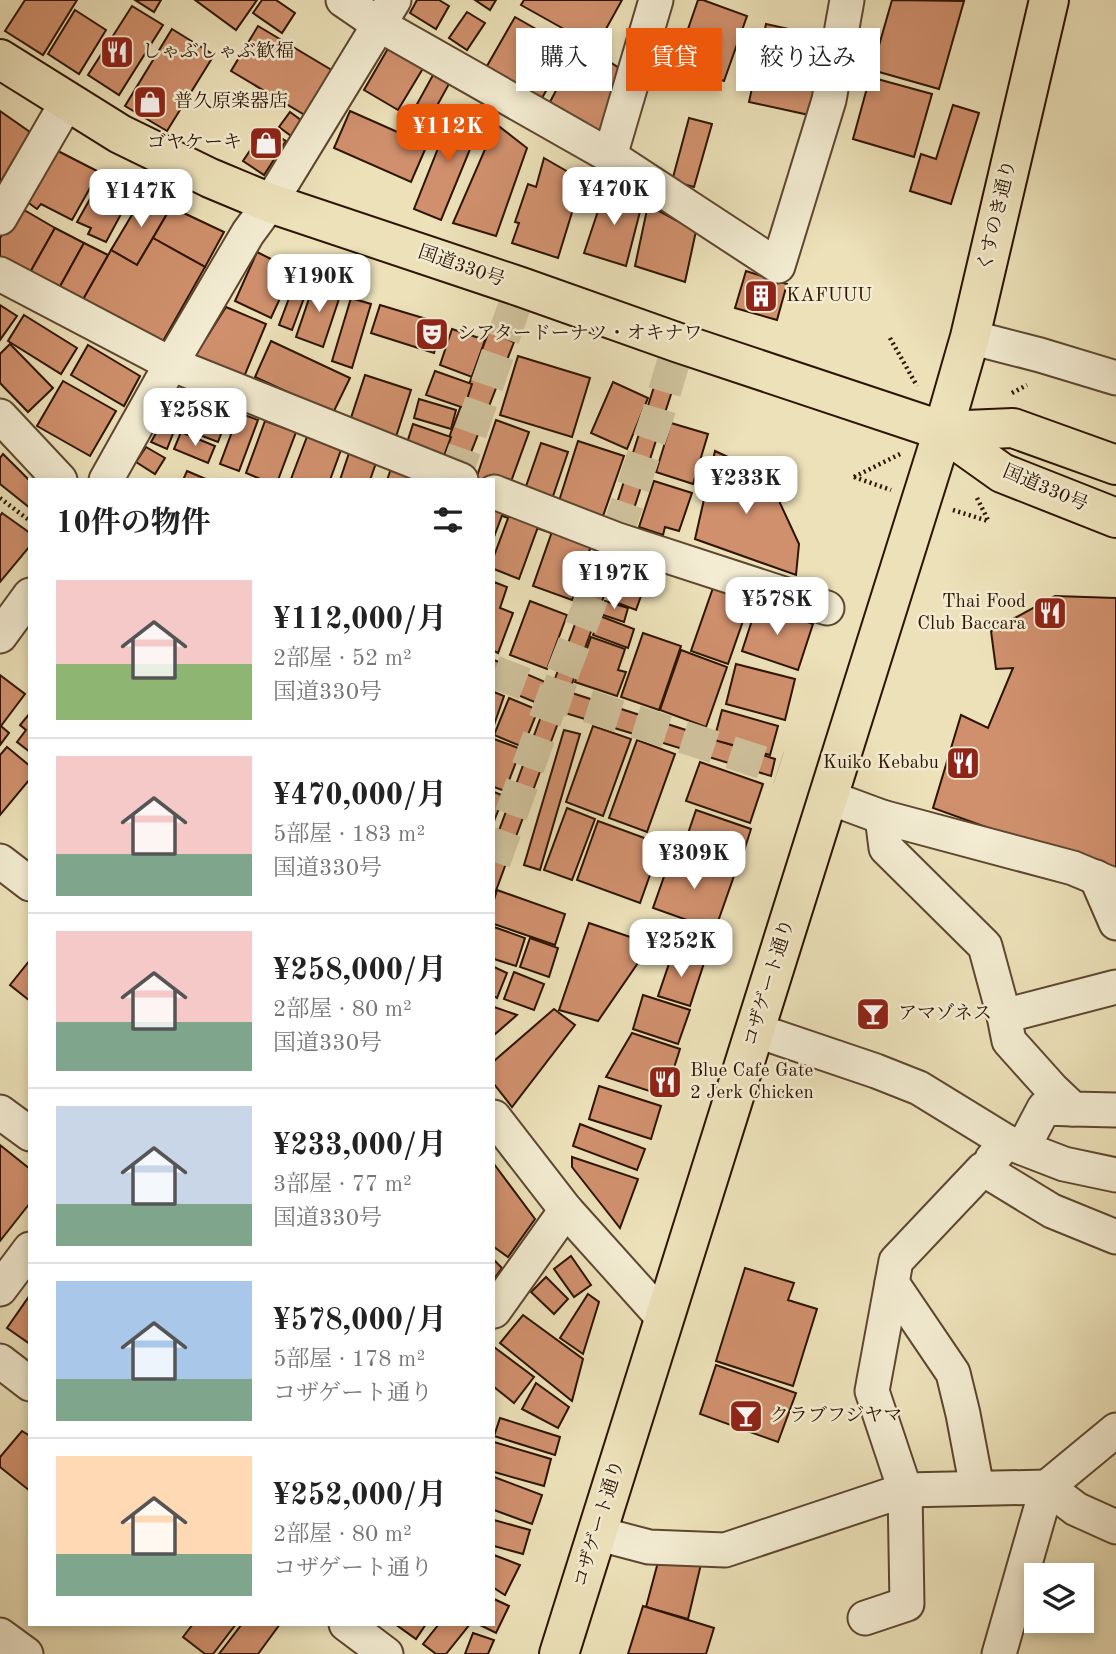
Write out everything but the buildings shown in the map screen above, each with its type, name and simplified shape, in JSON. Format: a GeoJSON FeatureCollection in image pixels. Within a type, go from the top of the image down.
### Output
{"type":"FeatureCollection","features":[{"type":"Feature","properties":{"kind":"main road","name":"くすのき通り"},"geometry":{"type":"LineString","coordinates":[[943,432],[970,337],[1049,0]]}},
{"type":"Feature","properties":{"kind":"main road","name":"国道330号"},"geometry":{"type":"LineString","coordinates":[[0,59],[120,134],[210,178],[270,203],[943,432],[1002,473],[1116,518]]}},
{"type":"Feature","properties":{"kind":"main road","name":"国道330号"},"geometry":{"type":"LineString","coordinates":[[943,432],[1013,428],[1116,465]]}},
{"type":"Feature","properties":{"kind":"main road","name":"コザゲート通り"},"geometry":{"type":"LineString","coordinates":[[559,1654],[943,432]]}},
{"type":"Feature","properties":{"kind":"street"},"geometry":{"type":"LineString","coordinates":[[343,0],[386,12],[778,266],[829,100],[848,0]]}},
{"type":"Feature","properties":{"kind":"street"},"geometry":{"type":"LineString","coordinates":[[610,156],[656,0]]}},
{"type":"Feature","properties":{"kind":"street"},"geometry":{"type":"LineString","coordinates":[[107,478],[248,233],[270,203],[386,12]]}},
{"type":"Feature","properties":{"kind":"street"},"geometry":{"type":"LineString","coordinates":[[0,218],[67,102]]}},
{"type":"Feature","properties":{"kind":"street"},"geometry":{"type":"LineString","coordinates":[[0,274],[171,364],[456,478]]}},
{"type":"Feature","properties":{"kind":"street"},"geometry":{"type":"LineString","coordinates":[[970,337],[1116,378]]}},
{"type":"Feature","properties":{"kind":"street"},"geometry":{"type":"LineString","coordinates":[[0,416],[58,478]]}},
{"type":"Feature","properties":{"kind":"street"},"geometry":{"type":"LineString","coordinates":[[495,492],[615,539],[827,608]]}},
{"type":"Feature","properties":{"kind":"street"},"geometry":{"type":"LineString","coordinates":[[9,630],[28,598]]}},
{"type":"Feature","properties":{"kind":"street"},"geometry":{"type":"LineString","coordinates":[[828,797],[882,817],[1073,868],[1106,882],[1116,923]]}},
{"type":"Feature","properties":{"kind":"street"},"geometry":{"type":"LineString","coordinates":[[882,817],[887,848],[985,946],[1009,1041],[1052,1090],[1073,1109]]}},
{"type":"Feature","properties":{"kind":"street"},"geometry":{"type":"LineString","coordinates":[[0,861],[28,882]]}},
{"type":"Feature","properties":{"kind":"street"},"geometry":{"type":"LineString","coordinates":[[1004,1016],[1116,987]]}},
{"type":"Feature","properties":{"kind":"street"},"geometry":{"type":"LineString","coordinates":[[755,1030],[919,1088],[1015,1145],[1064,1164],[1116,1175]]}},
{"type":"Feature","properties":{"kind":"street"},"geometry":{"type":"LineString","coordinates":[[865,1618],[907,1604],[905,1490],[872,1391],[896,1261],[983,1169],[1015,1145],[1044,1108],[1116,1110]]}},
{"type":"Feature","properties":{"kind":"street"},"geometry":{"type":"LineString","coordinates":[[0,1112],[28,1133]]}},
{"type":"Feature","properties":{"kind":"street"},"geometry":{"type":"LineString","coordinates":[[495,1118],[566,1210],[664,1320]]}},
{"type":"Feature","properties":{"kind":"street"},"geometry":{"type":"LineString","coordinates":[[983,1169],[1052,1211],[1116,1237]]}},
{"type":"Feature","properties":{"kind":"street"},"geometry":{"type":"LineString","coordinates":[[495,1310],[566,1210]]}},
{"type":"Feature","properties":{"kind":"street"},"geometry":{"type":"LineString","coordinates":[[0,1289],[28,1252]]}},
{"type":"Feature","properties":{"kind":"street"},"geometry":{"type":"LineString","coordinates":[[892,1283],[953,1373],[977,1488]]}},
{"type":"Feature","properties":{"kind":"street"},"geometry":{"type":"LineString","coordinates":[[0,1362],[28,1383]]}},
{"type":"Feature","properties":{"kind":"street"},"geometry":{"type":"LineString","coordinates":[[999,1654],[1047,1486],[1116,1430]]}},
{"type":"Feature","properties":{"kind":"street"},"geometry":{"type":"LineString","coordinates":[[596,1533],[649,1547],[725,1550],[905,1490],[1047,1486],[1076,1509],[1116,1527]]}},
{"type":"Feature","properties":{"kind":"street"},"geometry":{"type":"LineString","coordinates":[[349,1626],[386,1654]]}},
{"type":"Feature","properties":{"kind":"street"},"geometry":{"type":"LineString","coordinates":[[0,1635],[26,1654]]}},
{"type":"Feature","properties":{"kind":"path"},"geometry":{"type":"LineString","coordinates":[[0,498],[28,519]]}},
{"type":"Feature","properties":{"kind":"tunnel"},"geometry":{"type":"LineString","coordinates":[[455,478],[521,287]]}},
{"type":"Feature","properties":{"kind":"tunnel"},"geometry":{"type":"LineString","coordinates":[[495,859],[554,695],[615,539],[679,343]]}},
{"type":"Feature","properties":{"kind":"tunnel"},"geometry":{"type":"LineString","coordinates":[[495,672],[554,695],[779,768]]}},
{"type":"Feature","properties":{"kind":"place","name":"しゃぶしゃぶ歓福"},"geometry":{"type":"Point","coordinates":[117,52]}},
{"type":"Feature","properties":{"kind":"place","name":"普久原楽器店"},"geometry":{"type":"Point","coordinates":[150,102]}},
{"type":"Feature","properties":{"kind":"place","name":"ゴヤケーキ"},"geometry":{"type":"Point","coordinates":[266,143]}},
{"type":"Feature","properties":{"kind":"place","name":"KAFUUU"},"geometry":{"type":"Point","coordinates":[761,296]}},
{"type":"Feature","properties":{"kind":"place","name":"シアタードーナツ・オキナワ"},"geometry":{"type":"Point","coordinates":[432,334]}},
{"type":"Feature","properties":{"kind":"place","name":"Thai Food Club Baccara"},"geometry":{"type":"Point","coordinates":[1050,613]}},
{"type":"Feature","properties":{"kind":"place","name":"Kuiko Kebabu"},"geometry":{"type":"Point","coordinates":[963,763]}},
{"type":"Feature","properties":{"kind":"place","name":"アマゾネス"},"geometry":{"type":"Point","coordinates":[873,1014]}},
{"type":"Feature","properties":{"kind":"place","name":"Blue Cafe Gate 2 Jerk Chicken"},"geometry":{"type":"Point","coordinates":[665,1082]}},
{"type":"Feature","properties":{"kind":"place","name":"クラブフジヤマ"},"geometry":{"type":"Point","coordinates":[746,1416]}}]}
